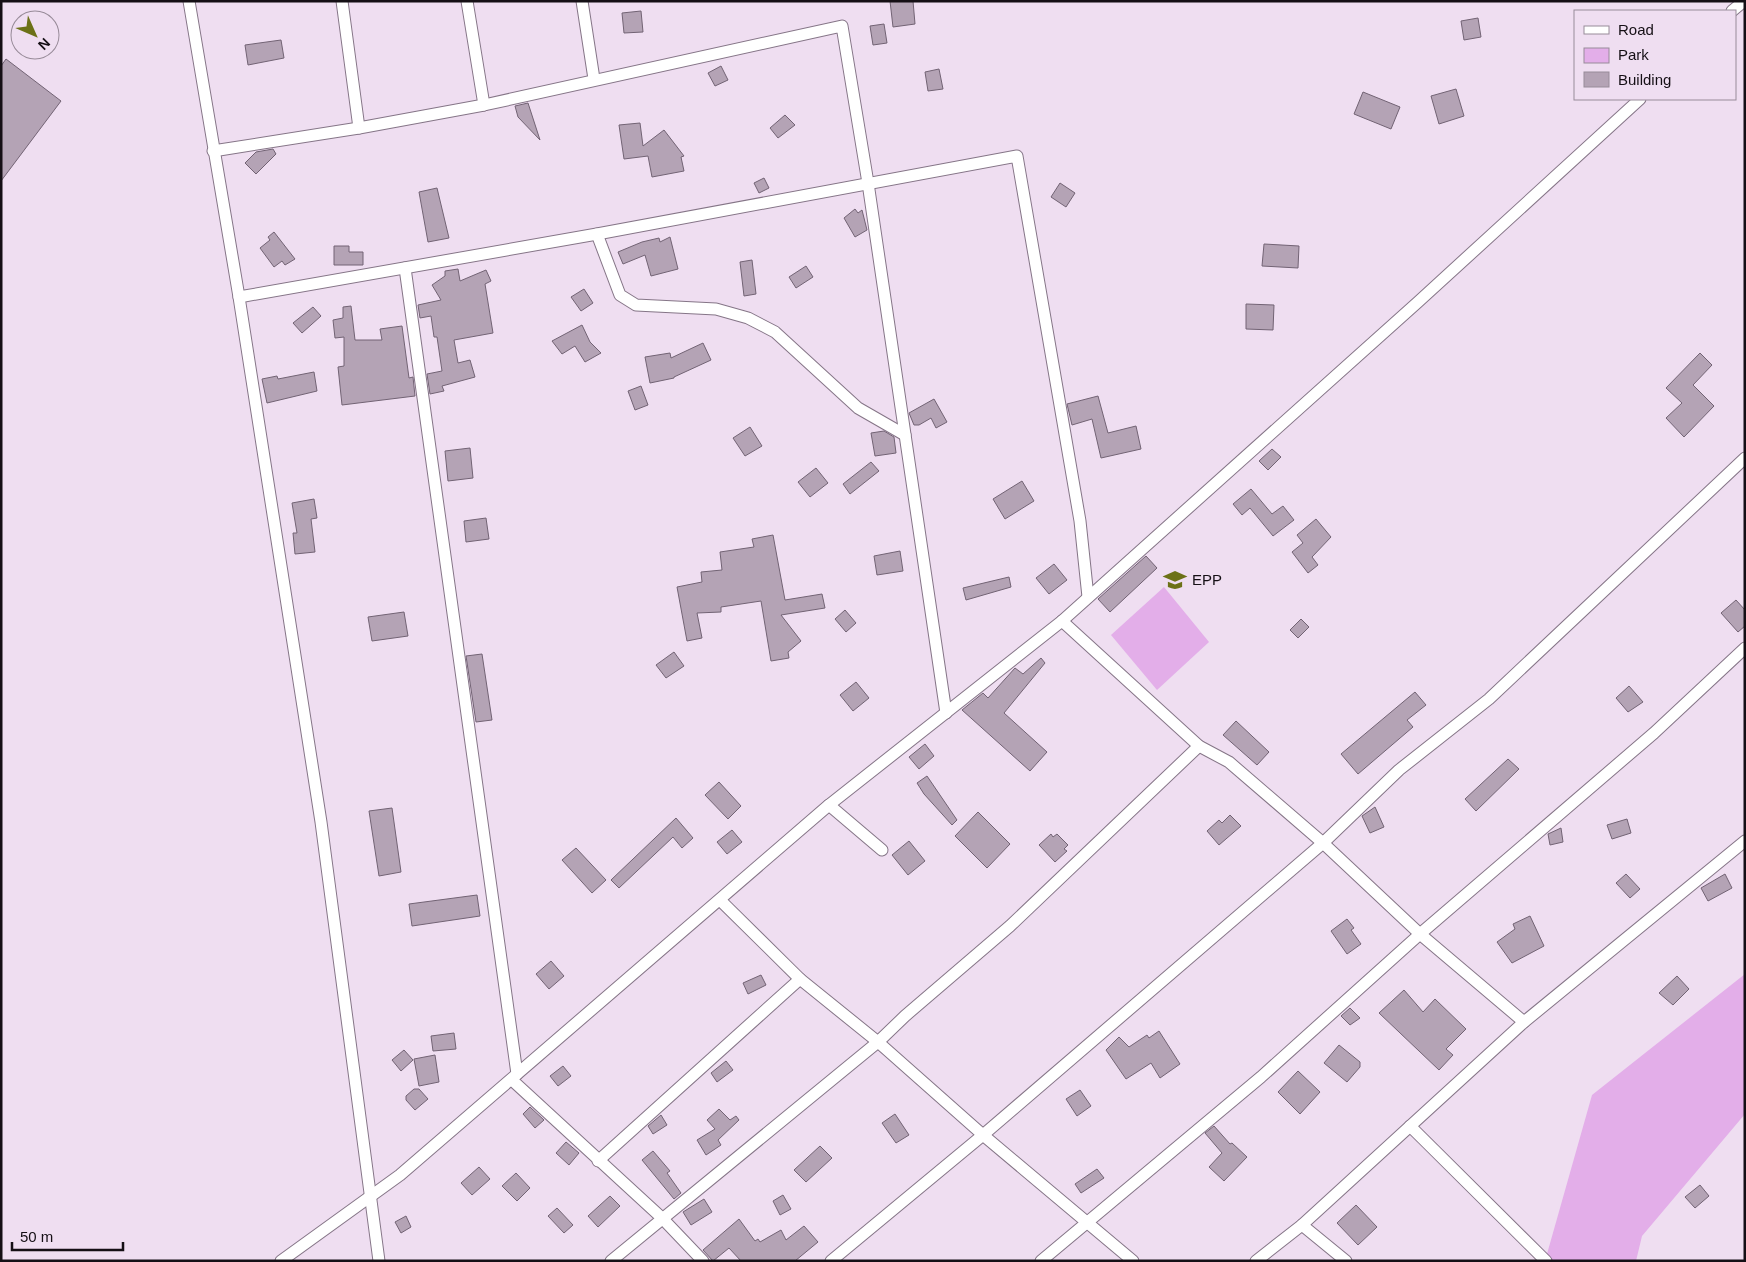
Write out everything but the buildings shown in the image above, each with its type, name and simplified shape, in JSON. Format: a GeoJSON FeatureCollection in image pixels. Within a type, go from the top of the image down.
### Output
{"type":"FeatureCollection","features":[{"type":"Feature","properties":{"kind":"street"},"geometry":{"type":"LineString","coordinates":[[189,1],[239,297],[321,822],[378,1261]]}},
{"type":"Feature","properties":{"kind":"street"},"geometry":{"type":"LineString","coordinates":[[342,1],[359,128]]}},
{"type":"Feature","properties":{"kind":"street"},"geometry":{"type":"LineString","coordinates":[[468,1],[484,105]]}},
{"type":"Feature","properties":{"kind":"street"},"geometry":{"type":"LineString","coordinates":[[582,1],[594,79]]}},
{"type":"Feature","properties":{"kind":"street"},"geometry":{"type":"LineString","coordinates":[[1733,10],[1744,1]]}},
{"type":"Feature","properties":{"kind":"street"},"geometry":{"type":"LineString","coordinates":[[213,150],[359,128],[484,105],[594,79],[842,26],[868,183],[946,713]]}},
{"type":"Feature","properties":{"kind":"street"},"geometry":{"type":"LineString","coordinates":[[282,1261],[371,1197],[515,1077],[829,805],[1062,621],[1418,302],[1639,100]]}},
{"type":"Feature","properties":{"kind":"street"},"geometry":{"type":"LineString","coordinates":[[239,297],[597,234],[1018,156],[1080,522],[1088,597]]}},
{"type":"Feature","properties":{"kind":"street"},"geometry":{"type":"LineString","coordinates":[[597,234],[620,295],[636,305],[716,309],[748,318],[775,332],[858,408],[904,435]]}},
{"type":"Feature","properties":{"kind":"street"},"geometry":{"type":"LineString","coordinates":[[405,268],[515,1077],[598,1161],[662,1218],[703,1261]]}},
{"type":"Feature","properties":{"kind":"street"},"geometry":{"type":"LineString","coordinates":[[831,1261],[982,1135],[1323,843],[1400,770],[1489,699],[1745,458]]}},
{"type":"Feature","properties":{"kind":"street"},"geometry":{"type":"LineString","coordinates":[[1062,621],[1198,746],[1229,762],[1323,843],[1420,934],[1524,1022]]}},
{"type":"Feature","properties":{"kind":"street"},"geometry":{"type":"LineString","coordinates":[[1041,1261],[1261,1077],[1420,934],[1654,733],[1745,648]]}},
{"type":"Feature","properties":{"kind":"street"},"geometry":{"type":"LineString","coordinates":[[612,1261],[878,1042],[905,1016],[1010,926],[1198,746]]}},
{"type":"Feature","properties":{"kind":"street"},"geometry":{"type":"LineString","coordinates":[[829,805],[882,850]]}},
{"type":"Feature","properties":{"kind":"street"},"geometry":{"type":"LineString","coordinates":[[1256,1261],[1302,1225],[1524,1022],[1743,846]]}},
{"type":"Feature","properties":{"kind":"street"},"geometry":{"type":"LineString","coordinates":[[720,900],[800,979],[878,1042],[982,1135],[1088,1221],[1133,1261]]}},
{"type":"Feature","properties":{"kind":"street"},"geometry":{"type":"LineString","coordinates":[[598,1161],[800,979]]}},
{"type":"Feature","properties":{"kind":"street"},"geometry":{"type":"LineString","coordinates":[[1410,1126],[1546,1261]]}},
{"type":"Feature","properties":{"kind":"street"},"geometry":{"type":"LineString","coordinates":[[1302,1225],[1346,1261]]}},
{"type":"Feature","properties":{"kind":"green space"},"geometry":{"type":"Polygon","coordinates":[[[1164,587],[1209,642],[1157,690],[1111,635],[1164,587]]]}},
{"type":"Feature","properties":{"kind":"green space"},"geometry":{"type":"Polygon","coordinates":[[[1745,974],[1745,1114],[1642,1236],[1636,1261],[1545,1261],[1592,1095],[1745,974]]]}},
{"type":"Feature","properties":{"kind":"place","name":"EPP"},"geometry":{"type":"Point","coordinates":[1175,580]}}]}
